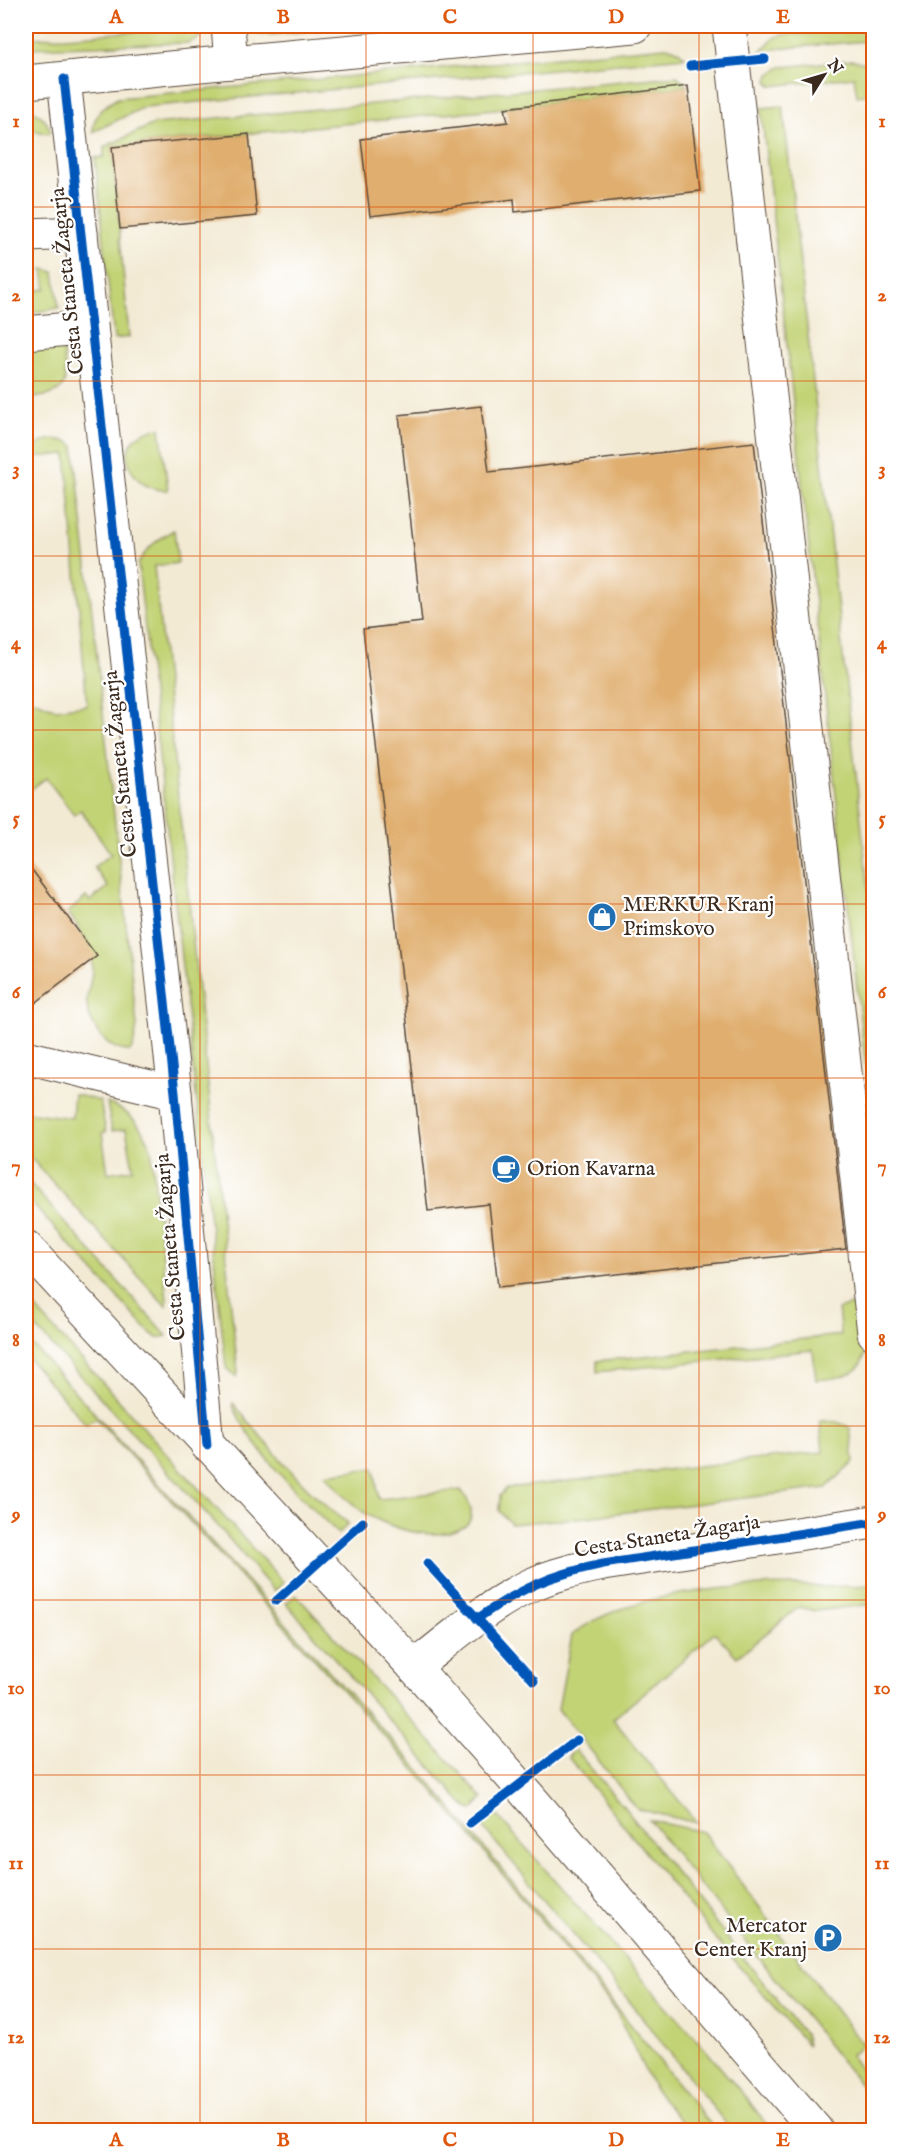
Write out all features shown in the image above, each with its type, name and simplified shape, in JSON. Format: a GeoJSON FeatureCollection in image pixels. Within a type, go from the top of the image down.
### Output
{"type":"FeatureCollection","features":[{"type":"Feature","properties":{"kind":"street"},"geometry":{"type":"LineString","coordinates":[[228,26],[231,62]]}},
{"type":"Feature","properties":{"kind":"street"},"geometry":{"type":"LineString","coordinates":[[26,82],[231,62],[475,33],[635,26]]}},
{"type":"Feature","properties":{"kind":"street"},"geometry":{"type":"LineString","coordinates":[[729,26],[873,1333]]}},
{"type":"Feature","properties":{"kind":"street","name":"Cesta Staneta Žagarja"},"geometry":{"type":"LineString","coordinates":[[64,79],[175,1093],[207,1445]]}},
{"type":"Feature","properties":{"kind":"street"},"geometry":{"type":"LineString","coordinates":[[26,235],[81,233]]}},
{"type":"Feature","properties":{"kind":"street"},"geometry":{"type":"LineString","coordinates":[[26,333],[91,327]]}},
{"type":"Feature","properties":{"kind":"street"},"geometry":{"type":"LineString","coordinates":[[26,1057],[175,1093]]}},
{"type":"Feature","properties":{"kind":"street"},"geometry":{"type":"LineString","coordinates":[[26,1247],[414,1667],[519,1785],[816,2130]]}},
{"type":"Feature","properties":{"kind":"street","name":"Cesta Staneta Žagarja"},"geometry":{"type":"LineString","coordinates":[[414,1667],[501,1602],[532,1584],[568,1571],[873,1522]]}},
{"type":"Feature","properties":{"kind":"green space"},"geometry":{"type":"Polygon","coordinates":[[[174,26],[208,26],[199,38],[187,43],[26,48],[26,38],[168,29],[174,26]]]}},
{"type":"Feature","properties":{"kind":"green space"},"geometry":{"type":"Polygon","coordinates":[[[250,26],[362,26],[269,35],[256,34],[250,26]]]}},
{"type":"Feature","properties":{"kind":"green space"},"geometry":{"type":"Polygon","coordinates":[[[864,28],[866,41],[761,50],[774,38],[782,35],[864,28]]]}},
{"type":"Feature","properties":{"kind":"green space"},"geometry":{"type":"Polygon","coordinates":[[[665,47],[674,48],[686,57],[144,107],[93,132],[97,116],[108,104],[118,98],[665,47]]]}},
{"type":"Feature","properties":{"kind":"green space"},"geometry":{"type":"Polygon","coordinates":[[[852,60],[873,65],[873,94],[857,96],[854,77],[772,86],[767,81],[769,75],[781,67],[852,60]]]}},
{"type":"Feature","properties":{"kind":"green space"},"geometry":{"type":"Polygon","coordinates":[[[677,76],[688,86],[505,108],[112,147],[129,337],[114,339],[95,158],[104,157],[104,147],[154,124],[677,76]]]}},
{"type":"Feature","properties":{"kind":"green space"},"geometry":{"type":"Polygon","coordinates":[[[783,106],[873,931],[873,1135],[761,108],[783,106]]]}},
{"type":"Feature","properties":{"kind":"green space"},"geometry":{"type":"Polygon","coordinates":[[[26,108],[35,111],[44,119],[51,131],[48,134],[26,129],[26,108]]]}},
{"type":"Feature","properties":{"kind":"green space"},"geometry":{"type":"Polygon","coordinates":[[[43,269],[54,272],[59,308],[26,314],[26,292],[46,289],[43,269]]]}},
{"type":"Feature","properties":{"kind":"green space"},"geometry":{"type":"Polygon","coordinates":[[[63,346],[65,380],[63,386],[59,391],[51,394],[26,399],[26,350],[63,346]]]}},
{"type":"Feature","properties":{"kind":"green space"},"geometry":{"type":"Polygon","coordinates":[[[160,428],[168,490],[152,488],[140,481],[131,470],[127,455],[134,439],[148,431],[160,428]]]}},
{"type":"Feature","properties":{"kind":"green space"},"geometry":{"type":"Polygon","coordinates":[[[54,439],[69,442],[74,446],[137,1026],[133,1048],[130,1051],[121,1050],[105,1041],[93,1025],[87,1008],[92,970],[90,951],[68,912],[86,897],[90,901],[108,887],[94,867],[111,854],[81,810],[74,815],[46,778],[26,793],[26,697],[56,709],[87,705],[66,454],[35,457],[34,449],[43,441],[54,439]]]}},
{"type":"Feature","properties":{"kind":"green space"},"geometry":{"type":"Polygon","coordinates":[[[174,530],[178,563],[154,566],[238,1373],[236,1377],[226,1368],[138,564],[153,544],[174,530]]]}},
{"type":"Feature","properties":{"kind":"green space"},"geometry":{"type":"Polygon","coordinates":[[[74,1094],[100,1101],[106,1132],[102,1133],[108,1173],[133,1169],[126,1129],[112,1131],[107,1103],[122,1110],[134,1120],[144,1133],[151,1148],[166,1306],[26,1153],[26,1112],[72,1118],[74,1094]]]}},
{"type":"Feature","properties":{"kind":"green space"},"geometry":{"type":"Polygon","coordinates":[[[26,1179],[167,1336],[158,1338],[150,1333],[26,1197],[26,1179]]]}},
{"type":"Feature","properties":{"kind":"green space"},"geometry":{"type":"Polygon","coordinates":[[[26,1298],[284,1583],[274,1591],[218,1526],[26,1317],[26,1298]]]}},
{"type":"Feature","properties":{"kind":"green space"},"geometry":{"type":"Polygon","coordinates":[[[851,1305],[861,1308],[866,1349],[864,1359],[859,1366],[854,1371],[838,1378],[816,1380],[813,1350],[597,1372],[597,1361],[841,1335],[838,1309],[851,1305]]]}},
{"type":"Feature","properties":{"kind":"green space"},"geometry":{"type":"Polygon","coordinates":[[[26,1338],[421,1772],[606,1994],[715,2130],[688,2130],[653,2087],[615,2009],[424,1780],[96,1418],[86,1424],[26,1356],[26,1338]]]}},
{"type":"Feature","properties":{"kind":"green space"},"geometry":{"type":"Polygon","coordinates":[[[233,1403],[301,1482],[348,1523],[339,1534],[294,1490],[267,1459],[243,1425],[233,1403]]]}},
{"type":"Feature","properties":{"kind":"green space"},"geometry":{"type":"Polygon","coordinates":[[[820,1421],[836,1422],[850,1428],[854,1462],[826,1488],[511,1524],[499,1511],[500,1496],[507,1488],[823,1452],[820,1421]]]}},
{"type":"Feature","properties":{"kind":"green space"},"geometry":{"type":"Polygon","coordinates":[[[374,1468],[379,1499],[461,1490],[469,1503],[471,1513],[469,1521],[455,1531],[444,1533],[420,1533],[400,1529],[362,1511],[325,1474],[374,1468]]]}},
{"type":"Feature","properties":{"kind":"green space"},"geometry":{"type":"Polygon","coordinates":[[[796,1585],[823,1587],[873,1585],[873,1604],[816,1611],[799,1607],[737,1657],[715,1633],[613,1719],[697,1823],[637,1809],[558,1709],[572,1635],[594,1621],[620,1609],[679,1594],[740,1587],[796,1585]]]}},
{"type":"Feature","properties":{"kind":"green space"},"geometry":{"type":"Polygon","coordinates":[[[296,1595],[483,1798],[473,1810],[461,1802],[286,1603],[296,1595]]]}},
{"type":"Feature","properties":{"kind":"green space"},"geometry":{"type":"Polygon","coordinates":[[[575,1750],[623,1806],[804,2034],[808,2046],[723,1948],[568,1757],[575,1750]]]}},
{"type":"Feature","properties":{"kind":"green space"},"geometry":{"type":"Polygon","coordinates":[[[495,1813],[704,2048],[771,2130],[731,2130],[626,1997],[481,1825],[495,1813]]]}},
{"type":"Feature","properties":{"kind":"green space"},"geometry":{"type":"Polygon","coordinates":[[[649,1820],[703,1832],[863,2045],[850,2056],[873,2083],[873,2101],[649,1820]]]}},
{"type":"Feature","properties":{"kind":"building"},"geometry":{"type":"Polygon","coordinates":[[[688,86],[700,191],[515,212],[514,199],[370,216],[361,139],[508,122],[505,108],[688,86]]]}},
{"type":"Feature","properties":{"kind":"building"},"geometry":{"type":"Polygon","coordinates":[[[249,134],[257,216],[120,229],[112,147],[249,134]]]}},
{"type":"Feature","properties":{"kind":"building","name":"MERKUR Kranj Primskovo"},"geometry":{"type":"Polygon","coordinates":[[[481,406],[489,472],[754,442],[846,1249],[498,1287],[489,1204],[428,1211],[363,629],[422,622],[399,415],[481,406]]]}},
{"type":"Feature","properties":{"kind":"building"},"geometry":{"type":"Polygon","coordinates":[[[26,862],[97,956],[26,1010],[26,862]]]}},
{"type":"Feature","properties":{"kind":"cycle path"},"geometry":{"type":"LineString","coordinates":[[690,66],[765,59]]}},
{"type":"Feature","properties":{"kind":"cycle path"},"geometry":{"type":"LineString","coordinates":[[64,79],[175,1093],[207,1445]]}},
{"type":"Feature","properties":{"kind":"cycle path"},"geometry":{"type":"LineString","coordinates":[[276,1601],[363,1522]]}},
{"type":"Feature","properties":{"kind":"cycle path"},"geometry":{"type":"LineString","coordinates":[[477,1619],[522,1591],[551,1578],[584,1568],[874,1522]]}},
{"type":"Feature","properties":{"kind":"cycle path"},"geometry":{"type":"LineString","coordinates":[[427,1563],[534,1681]]}},
{"type":"Feature","properties":{"kind":"cycle path"},"geometry":{"type":"LineString","coordinates":[[470,1823],[577,1740]]}},
{"type":"Feature","properties":{"kind":"place","name":"MERKUR Kranj Primskovo"},"geometry":{"type":"Point","coordinates":[602,917]}},
{"type":"Feature","properties":{"kind":"place","name":"Orion Kavarna"},"geometry":{"type":"Point","coordinates":[506,1169]}},
{"type":"Feature","properties":{"kind":"place","name":"Mercator Center Kranj"},"geometry":{"type":"Point","coordinates":[828,1938]}}]}
